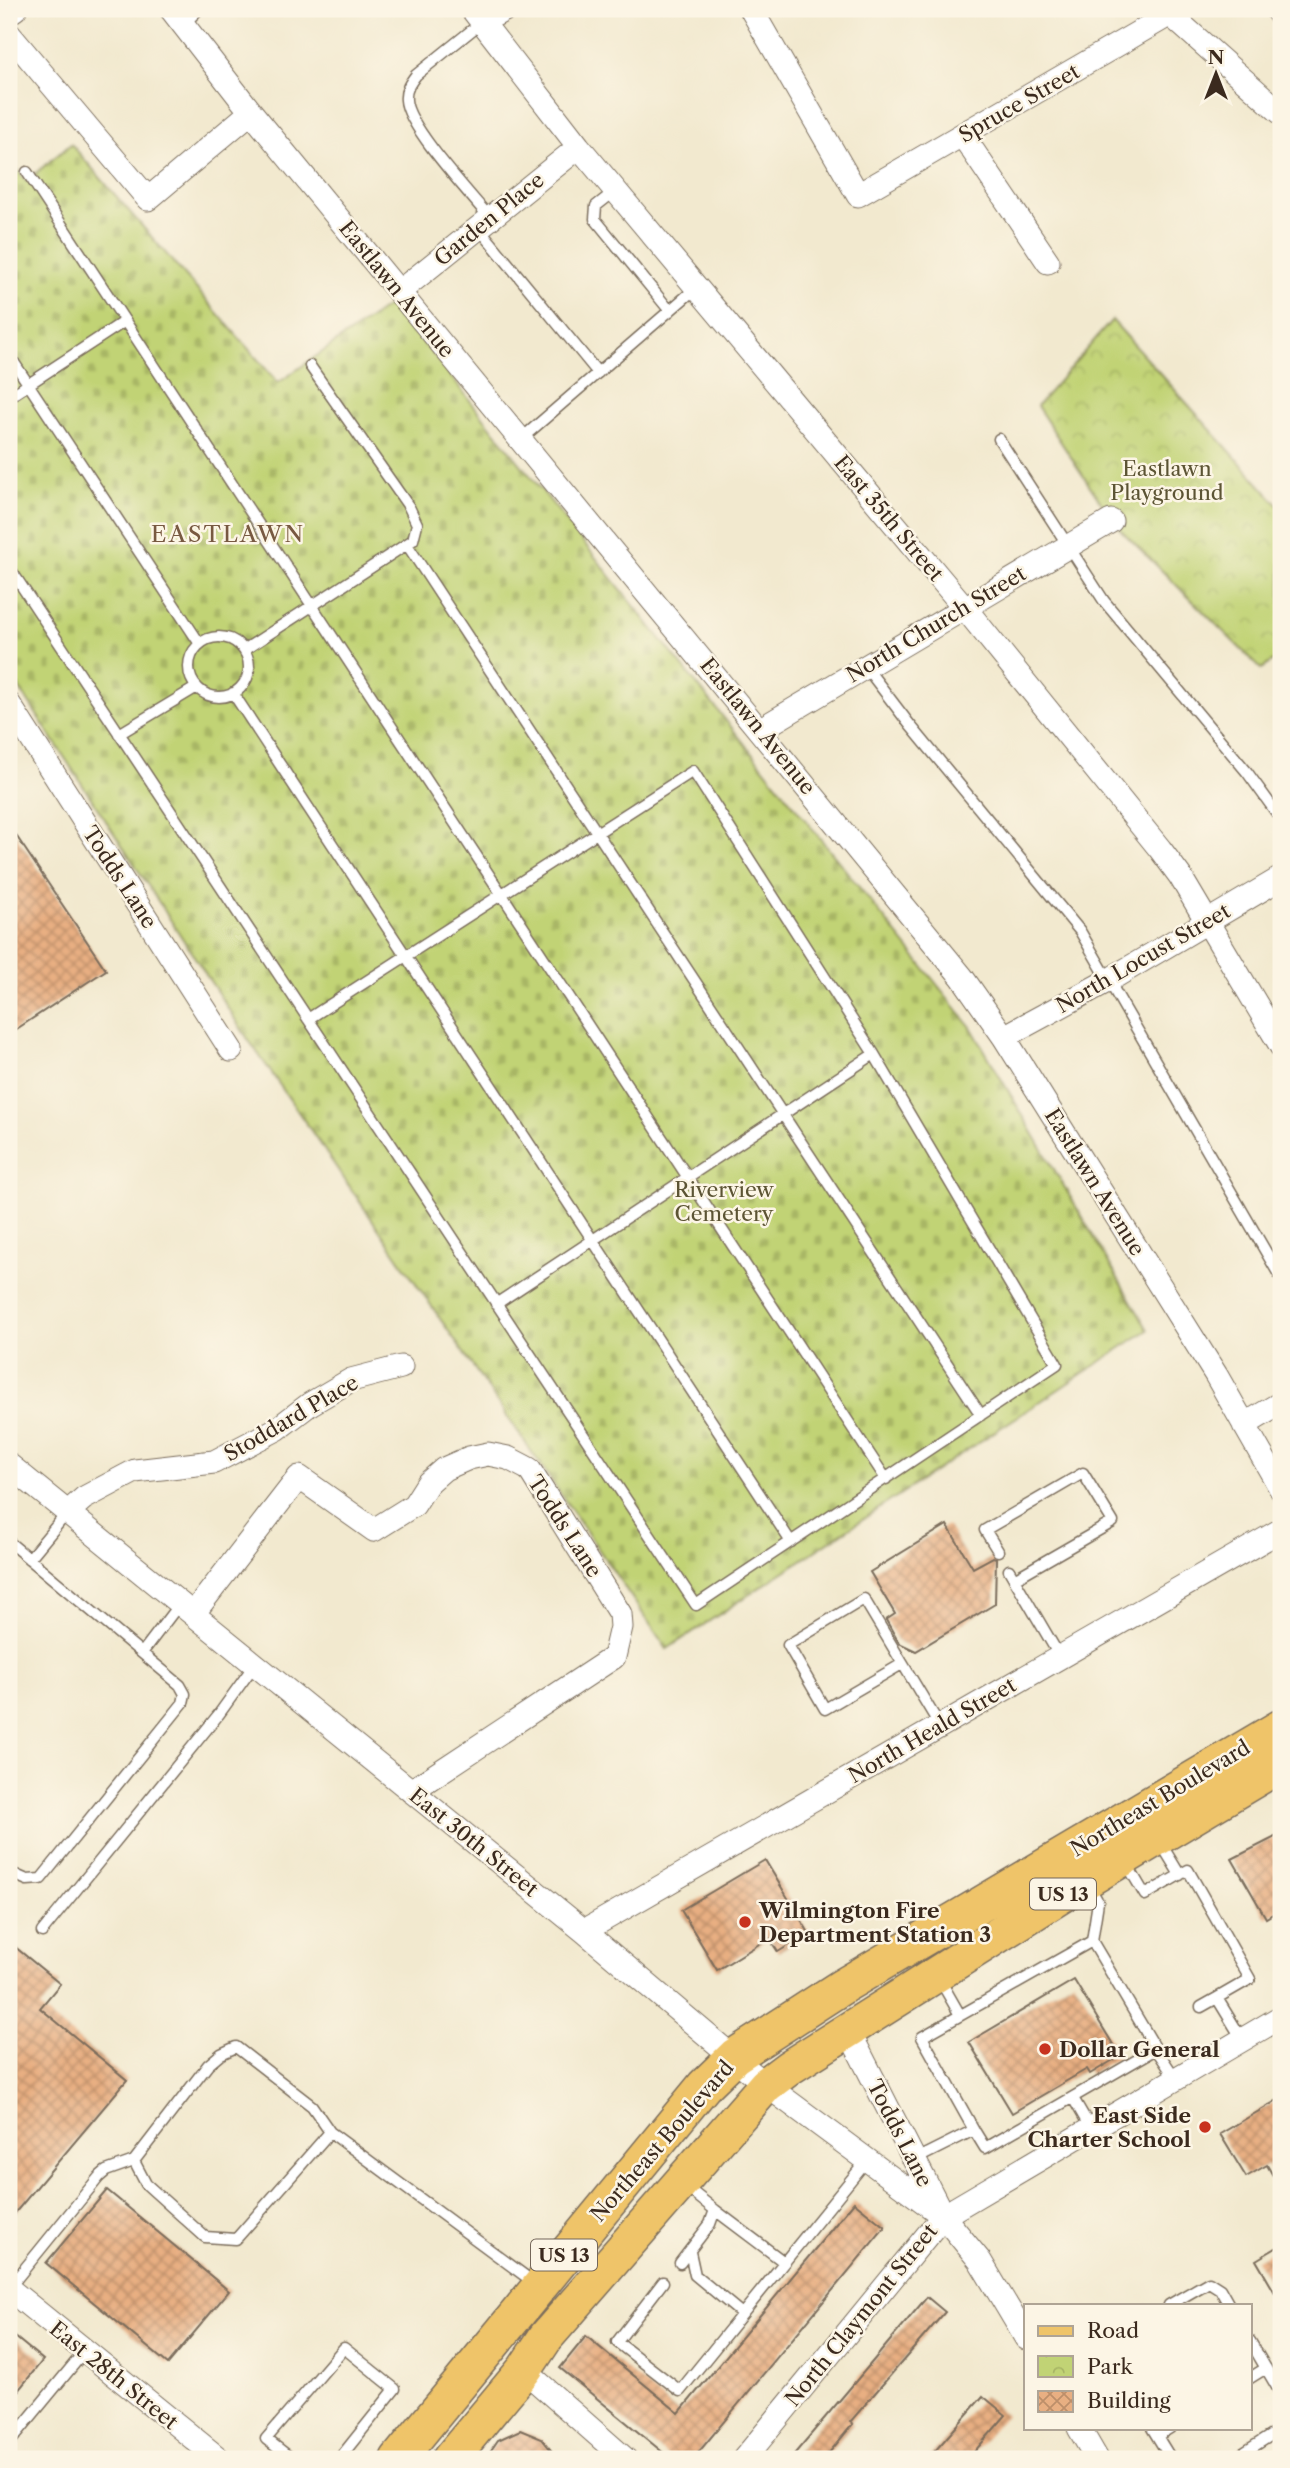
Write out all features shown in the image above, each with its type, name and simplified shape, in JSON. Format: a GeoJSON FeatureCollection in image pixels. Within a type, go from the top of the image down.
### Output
{"type":"FeatureCollection","features":[{"type":"Feature","properties":{"kind":"main road","name":"Northeast Boulevard"},"geometry":{"type":"LineString","coordinates":[[398,2459],[704,2086],[735,2056],[844,1986],[1281,1727]]}},
{"type":"Feature","properties":{"kind":"main road","name":"US 13"},"geometry":{"type":"LineString","coordinates":[[766,2085],[936,1974],[1281,1764]]}},
{"type":"Feature","properties":{"kind":"main road","name":"Northeast Boulevard"},"geometry":{"type":"LineString","coordinates":[[450,2459],[524,2370],[546,2337],[766,2085]]}},
{"type":"Feature","properties":{"kind":"street"},"geometry":{"type":"LineString","coordinates":[[9,13],[15,9]]}},
{"type":"Feature","properties":{"kind":"street"},"geometry":{"type":"LineString","coordinates":[[477,15],[506,9]]}},
{"type":"Feature","properties":{"kind":"street","name":"Spruce Street"},"geometry":{"type":"LineString","coordinates":[[751,9],[858,195],[963,136],[1171,10]]}},
{"type":"Feature","properties":{"kind":"street"},"geometry":{"type":"LineString","coordinates":[[1276,9],[1281,17]]}},
{"type":"Feature","properties":{"kind":"street"},"geometry":{"type":"LineString","coordinates":[[1171,10],[1281,113]]}},
{"type":"Feature","properties":{"kind":"street","name":"Eastlawn Avenue"},"geometry":{"type":"LineString","coordinates":[[184,14],[251,112],[761,729],[962,977],[1004,1037],[1244,1424],[1281,1489]]}},
{"type":"Feature","properties":{"kind":"street","name":"East 35th Street"},"geometry":{"type":"LineString","coordinates":[[477,15],[579,148],[964,607],[1160,849],[1207,921],[1281,1046]]}},
{"type":"Feature","properties":{"kind":"street"},"geometry":{"type":"LineString","coordinates":[[9,34],[148,199],[251,112]]}},
{"type":"Feature","properties":{"kind":"street"},"geometry":{"type":"LineString","coordinates":[[963,136],[1048,262]]}},
{"type":"Feature","properties":{"kind":"street","name":"Garden Place"},"geometry":{"type":"LineString","coordinates":[[400,291],[579,148]]}},
{"type":"Feature","properties":{"kind":"street","name":"North Church Street"},"geometry":{"type":"LineString","coordinates":[[761,729],[1111,521]]}},
{"type":"Feature","properties":{"kind":"street","name":"Todds Lane"},"geometry":{"type":"LineString","coordinates":[[9,704],[231,1050]]}},
{"type":"Feature","properties":{"kind":"street","name":"North Locust Street"},"geometry":{"type":"LineString","coordinates":[[1004,1037],[1109,980],[1281,878]]}},
{"type":"Feature","properties":{"kind":"street","name":"Stoddard Place"},"geometry":{"type":"LineString","coordinates":[[68,1513],[84,1498],[135,1471],[214,1462],[277,1429],[310,1404],[351,1380],[401,1367]]}},
{"type":"Feature","properties":{"kind":"street"},"geometry":{"type":"LineString","coordinates":[[1244,1424],[1281,1403]]}},
{"type":"Feature","properties":{"kind":"street","name":"Todds Lane"},"geometry":{"type":"LineString","coordinates":[[186,1608],[299,1477],[374,1530],[414,1505],[428,1483],[444,1469],[469,1458],[497,1454],[529,1469],[620,1614],[621,1627],[614,1657],[411,1791]]}},
{"type":"Feature","properties":{"kind":"street","name":"East 30th Street"},"geometry":{"type":"LineString","coordinates":[[9,1465],[584,1931],[735,2056],[766,2085],[943,2216]]}},
{"type":"Feature","properties":{"kind":"street","name":"North Heald Street"},"geometry":{"type":"LineString","coordinates":[[584,1931],[1281,1530]]}},
{"type":"Feature","properties":{"kind":"street","name":"North Claymont Street"},"geometry":{"type":"LineString","coordinates":[[744,2459],[943,2216],[1281,2017]]}},
{"type":"Feature","properties":{"kind":"street","name":"Todds Lane"},"geometry":{"type":"LineString","coordinates":[[848,2030],[943,2216],[980,2262],[1024,2335]]}},
{"type":"Feature","properties":{"kind":"street","name":"East 28th Street"},"geometry":{"type":"LineString","coordinates":[[9,2289],[219,2459]]}},
{"type":"Feature","properties":{"kind":"street"},"geometry":{"type":"LineString","coordinates":[[524,2370],[625,2459]]}},
{"type":"Feature","properties":{"kind":"street"},"geometry":{"type":"LineString","coordinates":[[1080,2430],[1097,2459]]}},
{"type":"Feature","properties":{"kind":"lane"},"geometry":{"type":"LineString","coordinates":[[477,15],[416,75],[408,86],[405,98],[414,123],[484,223],[598,373]]}},
{"type":"Feature","properties":{"kind":"lane"},"geometry":{"type":"LineString","coordinates":[[27,172],[886,1479]]}},
{"type":"Feature","properties":{"kind":"lane"},"geometry":{"type":"LineString","coordinates":[[615,191],[596,206],[595,219],[670,310]]}},
{"type":"Feature","properties":{"kind":"lane"},"geometry":{"type":"LineString","coordinates":[[521,439],[696,288]]}},
{"type":"Feature","properties":{"kind":"lane"},"geometry":{"type":"LineString","coordinates":[[9,397],[125,321]]}},
{"type":"Feature","properties":{"kind":"lane"},"geometry":{"type":"LineString","coordinates":[[9,355],[200,644]]}},
{"type":"Feature","properties":{"kind":"lane"},"geometry":{"type":"LineString","coordinates":[[244,650],[408,546],[413,540],[416,524],[409,507],[310,366]]}},
{"type":"Feature","properties":{"kind":"lane"},"geometry":{"type":"LineString","coordinates":[[999,439],[1104,601],[1247,772],[1281,819]]}},
{"type":"Feature","properties":{"kind":"lane"},"geometry":{"type":"LineString","coordinates":[[408,546],[981,1415]]}},
{"type":"Feature","properties":{"kind":"lane"},"geometry":{"type":"LineString","coordinates":[[9,567],[496,1304],[696,1605],[1057,1364],[874,1054],[693,771],[308,1019]]}},
{"type":"Feature","properties":{"kind":"lane"},"geometry":{"type":"LineString","coordinates":[[218,637],[228,638],[244,650],[248,659],[246,679],[233,693],[213,696],[197,687],[189,669],[190,660],[200,644],[218,637]]}},
{"type":"Feature","properties":{"kind":"lane"},"geometry":{"type":"LineString","coordinates":[[865,666],[909,725],[1085,939],[1281,1278]]}},
{"type":"Feature","properties":{"kind":"lane"},"geometry":{"type":"LineString","coordinates":[[119,734],[197,687]]}},
{"type":"Feature","properties":{"kind":"lane"},"geometry":{"type":"LineString","coordinates":[[233,693],[791,1542]]}},
{"type":"Feature","properties":{"kind":"lane"},"geometry":{"type":"LineString","coordinates":[[496,1304],[874,1054]]}},
{"type":"Feature","properties":{"kind":"lane"},"geometry":{"type":"LineString","coordinates":[[998,1551],[985,1530],[1083,1473],[1113,1521],[1011,1574],[1060,1657]]}},
{"type":"Feature","properties":{"kind":"lane"},"geometry":{"type":"LineString","coordinates":[[29,1559],[68,1513]]}},
{"type":"Feature","properties":{"kind":"lane"},"geometry":{"type":"LineString","coordinates":[[9,1542],[180,1685],[185,1694],[183,1703],[41,1878],[27,1880],[9,1872]]}},
{"type":"Feature","properties":{"kind":"lane"},"geometry":{"type":"LineString","coordinates":[[902,1664],[825,1709],[788,1645],[864,1599],[940,1726]]}},
{"type":"Feature","properties":{"kind":"lane"},"geometry":{"type":"LineString","coordinates":[[142,1653],[186,1608]]}},
{"type":"Feature","properties":{"kind":"lane"},"geometry":{"type":"LineString","coordinates":[[42,1932],[219,1714],[255,1664]]}},
{"type":"Feature","properties":{"kind":"lane"},"geometry":{"type":"LineString","coordinates":[[1158,1838],[1180,1875]]}},
{"type":"Feature","properties":{"kind":"lane"},"geometry":{"type":"LineString","coordinates":[[1123,1859],[1145,1895],[1188,1870],[1250,1979],[1201,2007]]}},
{"type":"Feature","properties":{"kind":"lane"},"geometry":{"type":"LineString","coordinates":[[1086,1881],[1098,1902],[1092,1941],[1175,2079]]}},
{"type":"Feature","properties":{"kind":"lane"},"geometry":{"type":"LineString","coordinates":[[1092,1941],[922,2037],[974,2130],[985,2148],[1156,2049]]}},
{"type":"Feature","properties":{"kind":"lane"},"geometry":{"type":"LineString","coordinates":[[936,1974],[960,2015]]}},
{"type":"Feature","properties":{"kind":"lane"},"geometry":{"type":"LineString","coordinates":[[1217,1998],[1242,2039]]}},
{"type":"Feature","properties":{"kind":"lane"},"geometry":{"type":"LineString","coordinates":[[9,2289],[99,2177],[106,2171],[134,2161],[208,2065],[221,2054],[236,2047],[312,2106],[330,2132],[538,2286]]}},
{"type":"Feature","properties":{"kind":"lane"},"geometry":{"type":"LineString","coordinates":[[1073,2098],[1091,2129]]}},
{"type":"Feature","properties":{"kind":"lane"},"geometry":{"type":"LineString","coordinates":[[914,2160],[974,2130]]}},
{"type":"Feature","properties":{"kind":"lane"},"geometry":{"type":"LineString","coordinates":[[134,2161],[146,2184],[205,2237],[236,2239],[330,2132]]}},
{"type":"Feature","properties":{"kind":"lane"},"geometry":{"type":"LineString","coordinates":[[663,2282],[617,2342],[680,2391],[867,2160]]}},
{"type":"Feature","properties":{"kind":"lane"},"geometry":{"type":"LineString","coordinates":[[680,2183],[702,2197],[715,2210],[784,2262]]}},
{"type":"Feature","properties":{"kind":"lane"},"geometry":{"type":"LineString","coordinates":[[680,2263],[710,2224],[715,2210]]}},
{"type":"Feature","properties":{"kind":"lane"},"geometry":{"type":"LineString","coordinates":[[690,2252],[695,2275],[742,2314]]}},
{"type":"Feature","properties":{"kind":"lane"},"geometry":{"type":"LineString","coordinates":[[1172,2304],[1209,2282],[1220,2289],[1228,2304]]}},
{"type":"Feature","properties":{"kind":"lane"},"geometry":{"type":"LineString","coordinates":[[1252,2344],[1281,2394]]}},
{"type":"Feature","properties":{"kind":"lane"},"geometry":{"type":"LineString","coordinates":[[292,2459],[266,2439],[344,2348],[396,2389],[339,2459]]}},
{"type":"Feature","properties":{"kind":"lane"},"geometry":{"type":"LineString","coordinates":[[9,2443],[84,2352]]}},
{"type":"Feature","properties":{"kind":"lane"},"geometry":{"type":"LineString","coordinates":[[1252,2377],[1266,2368]]}},
{"type":"Feature","properties":{"kind":"lane"},"geometry":{"type":"LineString","coordinates":[[1234,2459],[1281,2429]]}},
{"type":"Feature","properties":{"kind":"lane"},"geometry":{"type":"LineString","coordinates":[[1154,2432],[1171,2459]]}},
{"type":"Feature","properties":{"kind":"green space","name":"Riverview Cemetery"},"geometry":{"type":"Polygon","coordinates":[[[71,144],[278,383],[392,303],[971,1027],[1148,1330],[667,1649],[244,1033],[9,672],[9,160],[26,181],[71,144]]]}},
{"type":"Feature","properties":{"kind":"green space","name":"Eastlawn Playground"},"geometry":{"type":"Polygon","coordinates":[[[1112,320],[1281,508],[1281,656],[1261,669],[1116,525],[1037,406],[1112,320]]]}},
{"type":"Feature","properties":{"kind":"building"},"geometry":{"type":"Polygon","coordinates":[[[9,825],[106,970],[9,1034],[9,825]]]}},
{"type":"Feature","properties":{"kind":"building"},"geometry":{"type":"Polygon","coordinates":[[[947,1525],[973,1568],[993,1557],[996,1558],[995,1604],[916,1651],[899,1643],[886,1620],[895,1614],[870,1572],[947,1525]]]}},
{"type":"Feature","properties":{"kind":"building"},"geometry":{"type":"Polygon","coordinates":[[[1281,1834],[1281,1909],[1266,1918],[1232,1859],[1281,1834]]]}},
{"type":"Feature","properties":{"kind":"building","name":"Wilmington Fire Department Station 3"},"geometry":{"type":"Polygon","coordinates":[[[765,1860],[809,1933],[778,1952],[769,1938],[717,1970],[681,1910],[765,1860]]]}},
{"type":"Feature","properties":{"kind":"building"},"geometry":{"type":"Polygon","coordinates":[[[9,1942],[60,1984],[40,2008],[127,2080],[9,2220],[9,1942]]]}},
{"type":"Feature","properties":{"kind":"building","name":"Dollar General"},"geometry":{"type":"Polygon","coordinates":[[[1074,1980],[1120,2056],[1090,2074],[1087,2069],[1012,2113],[969,2042],[1074,1980]]]}},
{"type":"Feature","properties":{"kind":"building","name":"East Side Charter School"},"geometry":{"type":"Polygon","coordinates":[[[1281,2098],[1281,2190],[1267,2165],[1246,2177],[1220,2134],[1281,2098]]]}},
{"type":"Feature","properties":{"kind":"building"},"geometry":{"type":"Polygon","coordinates":[[[107,2190],[229,2291],[168,2364],[46,2263],[107,2190]]]}},
{"type":"Feature","properties":{"kind":"building"},"geometry":{"type":"Polygon","coordinates":[[[854,2202],[885,2227],[693,2459],[671,2459],[560,2368],[586,2336],[679,2413],[854,2202]]]}},
{"type":"Feature","properties":{"kind":"building"},"geometry":{"type":"Polygon","coordinates":[[[1281,2245],[1281,2303],[1256,2260],[1281,2245]]]}},
{"type":"Feature","properties":{"kind":"building"},"geometry":{"type":"Polygon","coordinates":[[[927,2297],[945,2312],[850,2422],[853,2424],[824,2459],[790,2459],[927,2297]]]}},
{"type":"Feature","properties":{"kind":"building"},"geometry":{"type":"Polygon","coordinates":[[[9,2332],[43,2360],[9,2402],[9,2332]]]}},
{"type":"Feature","properties":{"kind":"building"},"geometry":{"type":"Polygon","coordinates":[[[983,2396],[1006,2415],[968,2459],[928,2459],[983,2396]]]}},
{"type":"Feature","properties":{"kind":"building"},"geometry":{"type":"Polygon","coordinates":[[[520,2430],[542,2439],[558,2459],[485,2459],[498,2440],[520,2430]]]}},
{"type":"Feature","properties":{"kind":"place","name":"Wilmington Fire Department Station 3"},"geometry":{"type":"Point","coordinates":[745,1922]}},
{"type":"Feature","properties":{"kind":"place","name":"Dollar General"},"geometry":{"type":"Point","coordinates":[1045,2049]}},
{"type":"Feature","properties":{"kind":"place","name":"East Side Charter School"},"geometry":{"type":"Point","coordinates":[1205,2127]}},
{"type":"Feature","properties":{"kind":"district","name":"EASTLAWN"},"geometry":{"type":"Point","coordinates":[228,534]}}]}
